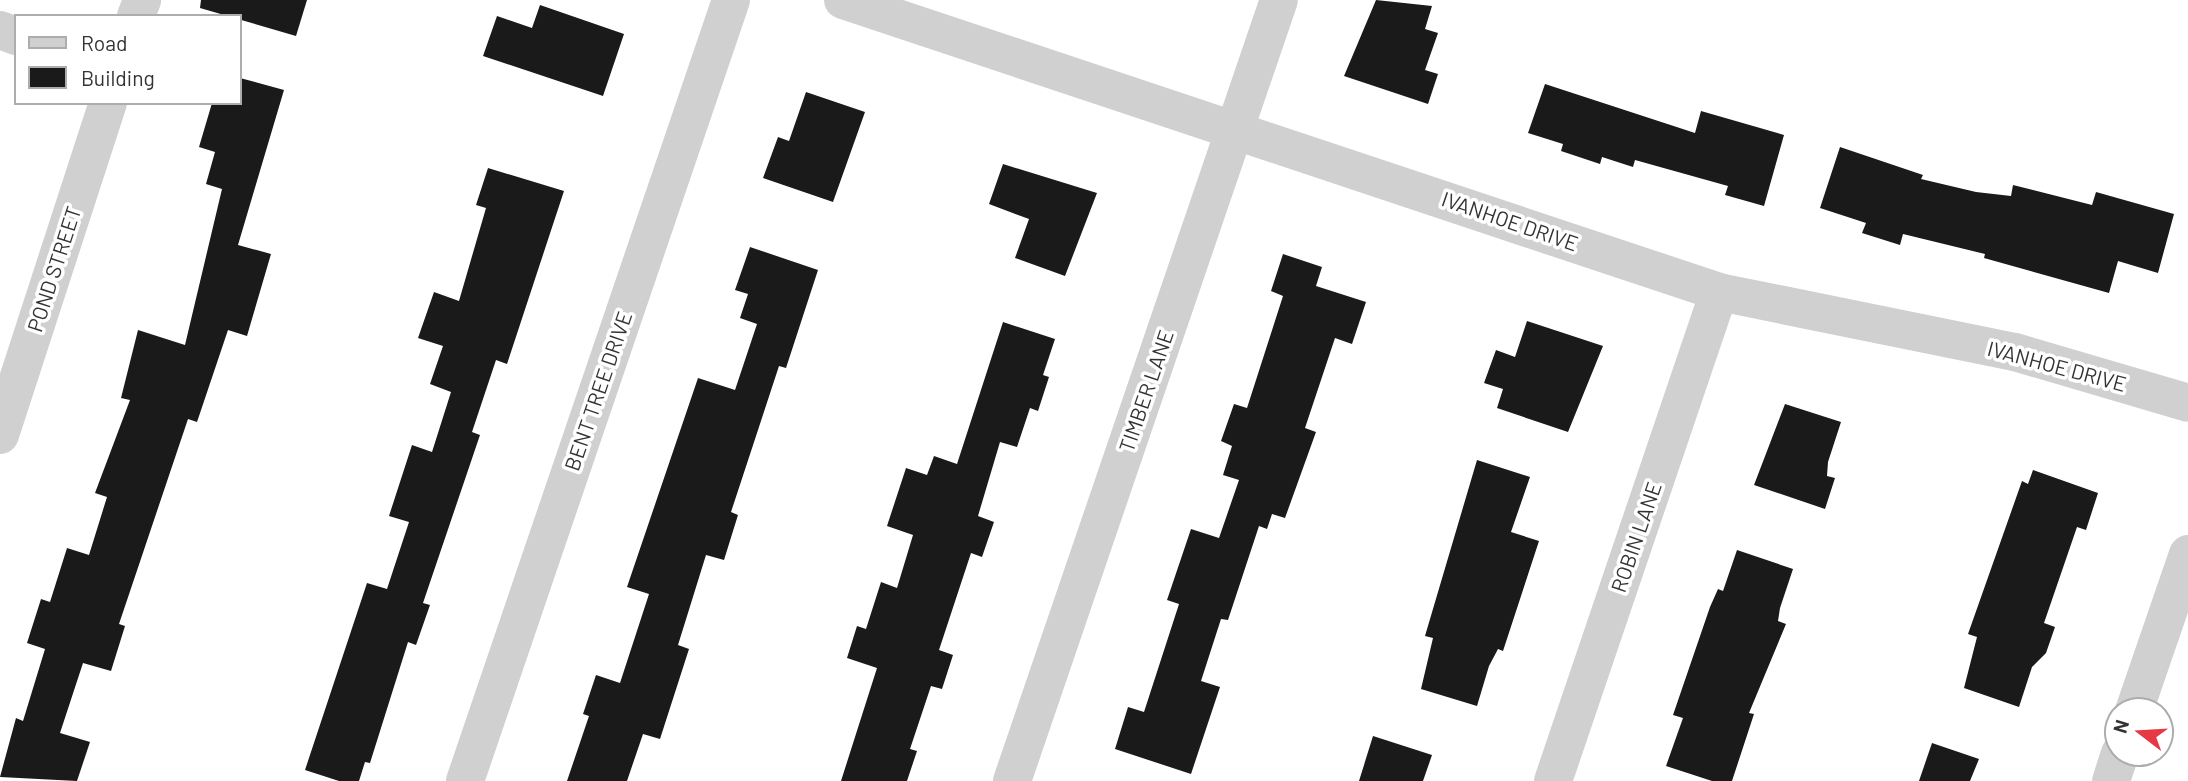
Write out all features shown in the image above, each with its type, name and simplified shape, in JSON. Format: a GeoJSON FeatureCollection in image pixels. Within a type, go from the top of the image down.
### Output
{"type":"FeatureCollection","features":[{"type":"Feature","properties":{"kind":"street","name":"BENT TREE DRIVE"},"geometry":{"type":"LineString","coordinates":[[465,781],[731,0]]}},
{"type":"Feature","properties":{"kind":"street","name":"IVANHOE DRIVE"},"geometry":{"type":"LineString","coordinates":[[843,0],[1236,127],[1719,292],[2015,352],[2188,403]]}},
{"type":"Feature","properties":{"kind":"street","name":"TIMBER LANE"},"geometry":{"type":"LineString","coordinates":[[1012,781],[1279,0]]}},
{"type":"Feature","properties":{"kind":"street","name":"POND STREET"},"geometry":{"type":"LineString","coordinates":[[0,434],[107,105]]}},
{"type":"Feature","properties":{"kind":"street","name":"ROBIN LANE"},"geometry":{"type":"LineString","coordinates":[[1553,781],[1719,292]]}},
{"type":"Feature","properties":{"kind":"street"},"geometry":{"type":"LineString","coordinates":[[2139,697],[2188,554]]}},
{"type":"Feature","properties":{"kind":"building"},"geometry":{"type":"Polygon","coordinates":[[[201,0],[307,0],[296,36],[242,20],[242,14],[221,14],[200,8],[201,0]]]}},
{"type":"Feature","properties":{"kind":"building"},"geometry":{"type":"Polygon","coordinates":[[[1376,0],[1432,6],[1425,29],[1438,33],[1425,70],[1438,74],[1428,104],[1344,76],[1376,0]]]}},
{"type":"Feature","properties":{"kind":"building"},"geometry":{"type":"Polygon","coordinates":[[[540,5],[624,34],[603,96],[483,56],[497,16],[532,28],[540,5]]]}},
{"type":"Feature","properties":{"kind":"building"},"geometry":{"type":"Polygon","coordinates":[[[242,79],[284,90],[238,245],[271,254],[247,336],[228,330],[197,422],[188,419],[119,624],[125,626],[111,671],[83,663],[60,733],[90,742],[77,781],[0,777],[16,718],[23,721],[45,649],[27,643],[41,599],[50,602],[67,548],[89,555],[107,497],[95,493],[130,400],[121,398],[138,330],[185,345],[222,189],[206,184],[215,152],[199,147],[211,105],[242,105],[242,79]]]}},
{"type":"Feature","properties":{"kind":"building"},"geometry":{"type":"Polygon","coordinates":[[[1545,84],[1695,133],[1701,111],[1784,135],[1764,206],[1725,195],[1728,186],[1635,160],[1633,167],[1602,157],[1600,164],[1561,151],[1563,144],[1528,133],[1545,84]]]}},
{"type":"Feature","properties":{"kind":"building"},"geometry":{"type":"Polygon","coordinates":[[[806,92],[865,112],[833,202],[763,178],[778,137],[789,141],[806,92]]]}},
{"type":"Feature","properties":{"kind":"building"},"geometry":{"type":"Polygon","coordinates":[[[1840,147],[1923,175],[1921,179],[1976,192],[2011,196],[2013,185],[2092,205],[2096,192],[2174,214],[2158,273],[2118,261],[2109,293],[1984,258],[1985,254],[1903,234],[1900,245],[1862,233],[1866,223],[1820,208],[1840,147]]]}},
{"type":"Feature","properties":{"kind":"building"},"geometry":{"type":"Polygon","coordinates":[[[1003,164],[1097,193],[1065,276],[1015,258],[1029,219],[989,204],[1003,164]]]}},
{"type":"Feature","properties":{"kind":"building"},"geometry":{"type":"Polygon","coordinates":[[[488,168],[564,191],[507,364],[496,360],[472,432],[480,435],[423,603],[430,605],[416,645],[408,642],[370,763],[365,762],[359,781],[339,781],[305,770],[367,583],[387,589],[409,522],[389,516],[412,445],[432,452],[451,392],[430,384],[443,346],[418,338],[434,292],[459,301],[486,208],[476,205],[488,168]]]}},
{"type":"Feature","properties":{"kind":"building"},"geometry":{"type":"Polygon","coordinates":[[[750,247],[818,270],[786,368],[779,366],[731,512],[738,515],[724,560],[706,555],[678,645],[689,649],[660,739],[643,734],[627,781],[567,781],[589,716],[583,714],[596,675],[620,683],[649,594],[627,587],[698,378],[735,390],[757,324],[740,318],[748,294],[735,290],[750,247]]]}},
{"type":"Feature","properties":{"kind":"building"},"geometry":{"type":"Polygon","coordinates":[[[1283,254],[1322,267],[1316,286],[1366,302],[1352,344],[1335,338],[1305,428],[1316,432],[1285,518],[1272,514],[1267,529],[1259,526],[1228,620],[1221,619],[1201,681],[1220,687],[1191,774],[1115,749],[1128,707],[1144,712],[1179,604],[1167,600],[1191,529],[1219,538],[1239,480],[1223,475],[1232,446],[1221,441],[1234,404],[1247,408],[1283,296],[1271,291],[1283,254]]]}},
{"type":"Feature","properties":{"kind":"building"},"geometry":{"type":"Polygon","coordinates":[[[1527,321],[1603,346],[1568,432],[1497,408],[1503,389],[1484,383],[1496,350],[1515,357],[1527,321]]]}},
{"type":"Feature","properties":{"kind":"building"},"geometry":{"type":"Polygon","coordinates":[[[1003,322],[1055,339],[1043,375],[1049,377],[1038,411],[1030,408],[1017,447],[1000,442],[978,516],[994,522],[982,557],[971,553],[939,650],[953,655],[942,689],[931,686],[910,749],[917,751],[907,781],[841,781],[877,668],[847,658],[857,626],[866,629],[881,582],[897,588],[913,535],[887,526],[906,468],[927,475],[934,456],[957,464],[1003,322]]]}},
{"type":"Feature","properties":{"kind":"building"},"geometry":{"type":"Polygon","coordinates":[[[1785,404],[1841,422],[1828,462],[1827,476],[1835,478],[1825,509],[1754,485],[1785,404]]]}},
{"type":"Feature","properties":{"kind":"building"},"geometry":{"type":"Polygon","coordinates":[[[1477,460],[1530,477],[1511,532],[1539,541],[1503,651],[1498,649],[1489,666],[1477,706],[1421,689],[1433,638],[1425,636],[1477,460]]]}},
{"type":"Feature","properties":{"kind":"building"},"geometry":{"type":"Polygon","coordinates":[[[2033,470],[2098,493],[2086,530],[2077,527],[2044,623],[2055,627],[2046,653],[2032,667],[2019,707],[1964,688],[1977,637],[1968,634],[2022,481],[2028,484],[2033,470]]]}},
{"type":"Feature","properties":{"kind":"building"},"geometry":{"type":"Polygon","coordinates":[[[1737,550],[1793,569],[1778,621],[1786,624],[1749,713],[1754,714],[1732,781],[1712,781],[1666,766],[1683,718],[1673,715],[1710,607],[1718,589],[1723,591],[1737,550]]]}},
{"type":"Feature","properties":{"kind":"building"},"geometry":{"type":"Polygon","coordinates":[[[1373,736],[1432,755],[1423,781],[1359,781],[1373,736]]]}},
{"type":"Feature","properties":{"kind":"building"},"geometry":{"type":"Polygon","coordinates":[[[1932,743],[1979,759],[1970,781],[1919,781],[1932,743]]]}}]}
